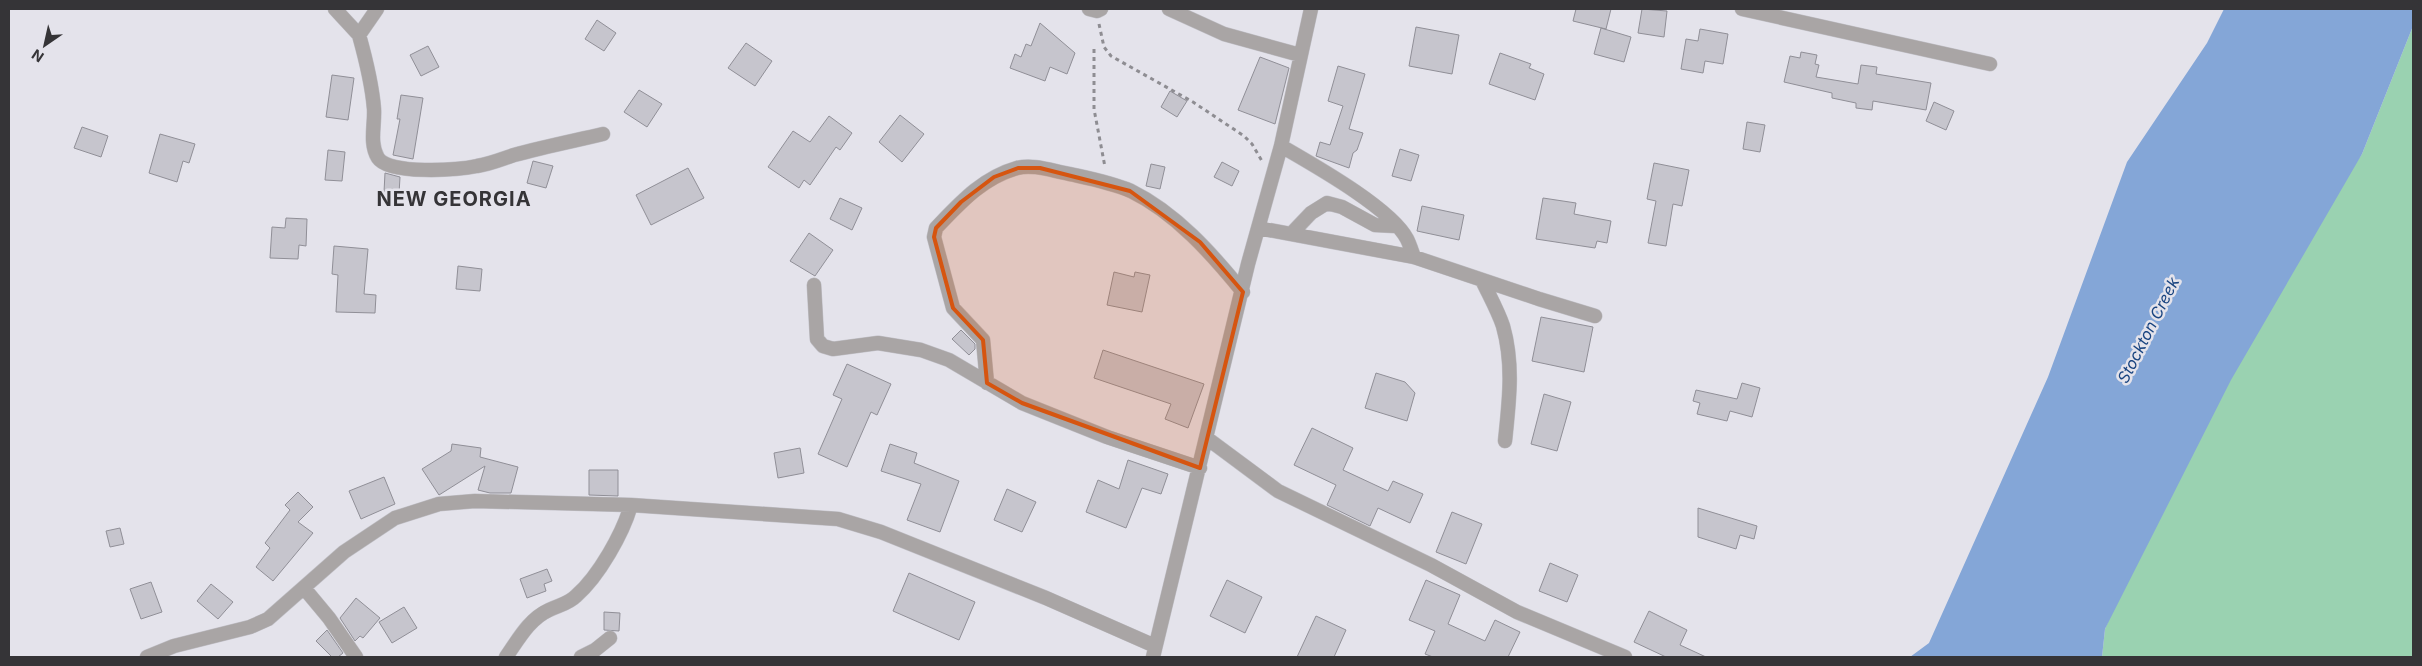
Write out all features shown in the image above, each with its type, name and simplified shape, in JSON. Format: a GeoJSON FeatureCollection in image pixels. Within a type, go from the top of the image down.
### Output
{"type":"FeatureCollection","features":[{"type":"Feature","properties":{"kind":"street"},"geometry":{"type":"LineString","coordinates":[[335,9],[359,35],[369,68],[374,111],[373,142],[378,158],[386,165],[410,169],[438,170],[477,166],[602,134]]}},
{"type":"Feature","properties":{"kind":"street"},"geometry":{"type":"LineString","coordinates":[[359,35],[377,9]]}},
{"type":"Feature","properties":{"kind":"street"},"geometry":{"type":"LineString","coordinates":[[1169,9],[1224,34],[1300,55]]}},
{"type":"Feature","properties":{"kind":"street"},"geometry":{"type":"LineString","coordinates":[[147,657],[174,646],[260,624],[276,614],[344,552],[395,518],[439,504],[475,501],[631,504],[831,518],[857,523],[1046,598],[1154,651],[1208,439],[1258,228],[1281,146],[1311,9]]}},
{"type":"Feature","properties":{"kind":"street"},"geometry":{"type":"LineString","coordinates":[[1742,9],[1990,64]]}},
{"type":"Feature","properties":{"kind":"street"},"geometry":{"type":"LineString","coordinates":[[1281,146],[1333,177],[1395,226],[1406,238],[1414,258]]}},
{"type":"Feature","properties":{"kind":"street"},"geometry":{"type":"LineString","coordinates":[[987,383],[983,340],[953,308],[946,276],[937,254],[934,238],[936,228],[979,185],[1018,168],[1040,168],[1112,184],[1145,199],[1180,225],[1206,249],[1243,292]]}},
{"type":"Feature","properties":{"kind":"street"},"geometry":{"type":"LineString","coordinates":[[1291,234],[1311,213],[1327,204],[1342,207],[1376,225],[1395,226]]}},
{"type":"Feature","properties":{"kind":"street"},"geometry":{"type":"LineString","coordinates":[[1258,228],[1414,258],[1595,316]]}},
{"type":"Feature","properties":{"kind":"street"},"geometry":{"type":"LineString","coordinates":[[1482,280],[1502,325],[1510,358],[1511,383],[1505,441]]}},
{"type":"Feature","properties":{"kind":"street"},"geometry":{"type":"LineString","coordinates":[[814,285],[817,339],[823,346],[833,349],[878,343],[921,350],[949,360],[1022,403],[1064,420],[1200,468]]}},
{"type":"Feature","properties":{"kind":"street"},"geometry":{"type":"LineString","coordinates":[[1208,439],[1278,491],[1431,565],[1517,612],[1626,657]]}},
{"type":"Feature","properties":{"kind":"street"},"geometry":{"type":"LineString","coordinates":[[506,657],[525,628],[548,610],[565,605],[578,595],[613,547],[624,528],[631,504]]}},
{"type":"Feature","properties":{"kind":"street"},"geometry":{"type":"LineString","coordinates":[[304,588],[329,618],[356,657]]}},
{"type":"Feature","properties":{"kind":"street"},"geometry":{"type":"LineString","coordinates":[[581,657],[595,650],[610,638]]}},
{"type":"Feature","properties":{"kind":"path"},"geometry":{"type":"LineString","coordinates":[[1095,10],[1104,47],[1111,56],[1193,102],[1244,136],[1257,151],[1263,166]]}},
{"type":"Feature","properties":{"kind":"path"},"geometry":{"type":"LineString","coordinates":[[1094,48],[1094,109],[1104,165],[1112,184]]}},
{"type":"Feature","properties":{"kind":"highlighted area"},"geometry":{"type":"Polygon","coordinates":[[[1018,168],[1040,168],[1130,191],[1200,242],[1243,292],[1200,468],[1022,403],[987,383],[983,340],[953,308],[934,237],[936,228],[961,202],[994,177],[1018,168]]]}},
{"type":"Feature","properties":{"kind":"green space"},"geometry":{"type":"Polygon","coordinates":[[[2413,26],[2413,657],[2102,657],[2105,629],[2213,373],[2362,154],[2413,26]]]}},
{"type":"Feature","properties":{"kind":"water","name":"Stockton Creek"},"geometry":{"type":"Polygon","coordinates":[[[2224,9],[2413,9],[2413,26],[2362,154],[2231,380],[2105,629],[2102,657],[1910,657],[1929,643],[2048,377],[2127,162],[2207,43],[2224,9]]]}},
{"type":"Feature","properties":{"kind":"building"},"geometry":{"type":"Polygon","coordinates":[[[1576,9],[1611,9],[1606,29],[1573,21],[1576,9]]]}},
{"type":"Feature","properties":{"kind":"building"},"geometry":{"type":"Polygon","coordinates":[[[1642,9],[1667,11],[1664,37],[1638,33],[1642,9]]]}},
{"type":"Feature","properties":{"kind":"building"},"geometry":{"type":"Polygon","coordinates":[[[597,20],[616,33],[604,51],[585,39],[597,20]]]}},
{"type":"Feature","properties":{"kind":"building"},"geometry":{"type":"Polygon","coordinates":[[[1040,23],[1075,53],[1067,74],[1050,67],[1045,81],[1010,68],[1015,54],[1021,57],[1026,44],[1031,46],[1040,23]]]}},
{"type":"Feature","properties":{"kind":"building"},"geometry":{"type":"Polygon","coordinates":[[[1416,27],[1459,35],[1452,74],[1409,66],[1416,27]]]}},
{"type":"Feature","properties":{"kind":"building"},"geometry":{"type":"Polygon","coordinates":[[[1601,28],[1631,37],[1624,62],[1594,54],[1601,28]]]}},
{"type":"Feature","properties":{"kind":"building"},"geometry":{"type":"Polygon","coordinates":[[[1700,29],[1728,34],[1723,64],[1705,61],[1703,73],[1681,69],[1686,39],[1698,41],[1700,29]]]}},
{"type":"Feature","properties":{"kind":"building"},"geometry":{"type":"Polygon","coordinates":[[[746,43],[772,61],[755,86],[728,68],[746,43]]]}},
{"type":"Feature","properties":{"kind":"building"},"geometry":{"type":"Polygon","coordinates":[[[428,46],[439,67],[421,76],[410,55],[428,46]]]}},
{"type":"Feature","properties":{"kind":"building"},"geometry":{"type":"Polygon","coordinates":[[[1801,52],[1817,55],[1815,64],[1819,65],[1816,77],[1858,84],[1861,65],[1877,67],[1876,74],[1931,83],[1926,110],[1873,101],[1872,110],[1856,108],[1856,103],[1832,98],[1832,93],[1784,82],[1790,56],[1800,58],[1801,52]]]}},
{"type":"Feature","properties":{"kind":"building"},"geometry":{"type":"Polygon","coordinates":[[[1500,53],[1531,64],[1529,68],[1544,74],[1535,100],[1489,84],[1500,53]]]}},
{"type":"Feature","properties":{"kind":"building"},"geometry":{"type":"Polygon","coordinates":[[[1260,57],[1289,68],[1275,124],[1238,110],[1260,57]]]}},
{"type":"Feature","properties":{"kind":"building"},"geometry":{"type":"Polygon","coordinates":[[[1338,66],[1365,74],[1349,129],[1363,133],[1357,150],[1353,153],[1349,168],[1316,156],[1320,142],[1330,145],[1343,106],[1328,101],[1338,66]]]}},
{"type":"Feature","properties":{"kind":"building"},"geometry":{"type":"Polygon","coordinates":[[[332,75],[354,78],[348,120],[326,117],[332,75]]]}},
{"type":"Feature","properties":{"kind":"building"},"geometry":{"type":"Polygon","coordinates":[[[639,90],[662,104],[647,127],[624,112],[639,90]]]}},
{"type":"Feature","properties":{"kind":"building"},"geometry":{"type":"Polygon","coordinates":[[[1170,91],[1187,101],[1177,117],[1161,107],[1170,91]]]}},
{"type":"Feature","properties":{"kind":"building"},"geometry":{"type":"Polygon","coordinates":[[[401,95],[423,98],[413,159],[393,155],[400,119],[397,119],[401,95]]]}},
{"type":"Feature","properties":{"kind":"building"},"geometry":{"type":"Polygon","coordinates":[[[1934,102],[1954,111],[1946,130],[1926,121],[1934,102]]]}},
{"type":"Feature","properties":{"kind":"building"},"geometry":{"type":"Polygon","coordinates":[[[900,115],[924,134],[902,162],[879,142],[900,115]]]}},
{"type":"Feature","properties":{"kind":"building"},"geometry":{"type":"Polygon","coordinates":[[[829,116],[852,133],[840,150],[836,147],[810,185],[804,180],[799,188],[768,167],[793,131],[810,142],[829,116]]]}},
{"type":"Feature","properties":{"kind":"building"},"geometry":{"type":"Polygon","coordinates":[[[1747,122],[1765,125],[1760,152],[1743,149],[1747,122]]]}},
{"type":"Feature","properties":{"kind":"building"},"geometry":{"type":"Polygon","coordinates":[[[82,127],[108,136],[101,157],[74,148],[82,127]]]}},
{"type":"Feature","properties":{"kind":"building"},"geometry":{"type":"Polygon","coordinates":[[[160,134],[195,144],[189,163],[183,161],[177,182],[149,173],[160,134]]]}},
{"type":"Feature","properties":{"kind":"building"},"geometry":{"type":"Polygon","coordinates":[[[1400,149],[1419,155],[1411,181],[1392,176],[1400,149]]]}},
{"type":"Feature","properties":{"kind":"building"},"geometry":{"type":"Polygon","coordinates":[[[328,150],[345,152],[342,181],[325,180],[328,150]]]}},
{"type":"Feature","properties":{"kind":"building"},"geometry":{"type":"Polygon","coordinates":[[[533,161],[553,166],[546,188],[527,183],[533,161]]]}},
{"type":"Feature","properties":{"kind":"building"},"geometry":{"type":"Polygon","coordinates":[[[1222,162],[1239,171],[1232,186],[1214,177],[1222,162]]]}},
{"type":"Feature","properties":{"kind":"building"},"geometry":{"type":"Polygon","coordinates":[[[1654,163],[1689,170],[1682,206],[1673,204],[1666,246],[1648,243],[1656,201],[1647,199],[1654,163]]]}},
{"type":"Feature","properties":{"kind":"building"},"geometry":{"type":"Polygon","coordinates":[[[1151,164],[1165,167],[1160,189],[1146,186],[1151,164]]]}},
{"type":"Feature","properties":{"kind":"building"},"geometry":{"type":"Polygon","coordinates":[[[688,168],[704,198],[651,225],[636,195],[688,168]]]}},
{"type":"Feature","properties":{"kind":"building"},"geometry":{"type":"Polygon","coordinates":[[[385,173],[400,177],[399,194],[384,192],[385,173]]]}},
{"type":"Feature","properties":{"kind":"building"},"geometry":{"type":"Polygon","coordinates":[[[840,198],[862,208],[852,230],[830,219],[840,198]]]}},
{"type":"Feature","properties":{"kind":"building"},"geometry":{"type":"Polygon","coordinates":[[[1543,198],[1576,203],[1574,214],[1611,221],[1607,243],[1597,241],[1595,248],[1536,239],[1543,198]]]}},
{"type":"Feature","properties":{"kind":"building"},"geometry":{"type":"Polygon","coordinates":[[[1422,206],[1464,215],[1459,240],[1417,231],[1422,206]]]}},
{"type":"Feature","properties":{"kind":"building"},"geometry":{"type":"Polygon","coordinates":[[[286,218],[307,219],[306,246],[299,245],[298,259],[270,258],[272,227],[285,228],[286,218]]]}},
{"type":"Feature","properties":{"kind":"building"},"geometry":{"type":"Polygon","coordinates":[[[809,233],[833,250],[815,276],[790,261],[809,233]]]}},
{"type":"Feature","properties":{"kind":"building"},"geometry":{"type":"Polygon","coordinates":[[[334,246],[368,249],[364,294],[376,295],[375,313],[336,312],[338,275],[332,274],[334,246]]]}},
{"type":"Feature","properties":{"kind":"building"},"geometry":{"type":"Polygon","coordinates":[[[458,266],[482,269],[480,291],[456,289],[458,266]]]}},
{"type":"Feature","properties":{"kind":"building"},"geometry":{"type":"Polygon","coordinates":[[[1114,272],[1134,277],[1135,272],[1150,275],[1142,312],[1107,305],[1114,272]]]}},
{"type":"Feature","properties":{"kind":"building"},"geometry":{"type":"Polygon","coordinates":[[[1541,317],[1593,327],[1584,372],[1532,361],[1541,317]]]}},
{"type":"Feature","properties":{"kind":"building"},"geometry":{"type":"Polygon","coordinates":[[[961,330],[975,344],[975,349],[969,355],[952,339],[961,330]]]}},
{"type":"Feature","properties":{"kind":"building"},"geometry":{"type":"Polygon","coordinates":[[[1103,350],[1204,384],[1188,428],[1165,419],[1171,404],[1094,378],[1103,350]]]}},
{"type":"Feature","properties":{"kind":"building"},"geometry":{"type":"Polygon","coordinates":[[[847,364],[891,384],[877,415],[871,412],[847,467],[818,454],[842,399],[833,395],[847,364]]]}},
{"type":"Feature","properties":{"kind":"building"},"geometry":{"type":"Polygon","coordinates":[[[1376,373],[1405,382],[1415,393],[1407,421],[1365,408],[1376,373]]]}},
{"type":"Feature","properties":{"kind":"building"},"geometry":{"type":"Polygon","coordinates":[[[1742,383],[1760,388],[1752,417],[1730,411],[1727,421],[1697,414],[1700,403],[1693,401],[1696,390],[1737,399],[1742,383]]]}},
{"type":"Feature","properties":{"kind":"building"},"geometry":{"type":"Polygon","coordinates":[[[1544,394],[1571,402],[1557,451],[1531,444],[1544,394]]]}},
{"type":"Feature","properties":{"kind":"building"},"geometry":{"type":"Polygon","coordinates":[[[1312,428],[1353,448],[1343,470],[1388,491],[1393,481],[1423,494],[1410,523],[1378,508],[1370,526],[1327,505],[1336,485],[1294,465],[1312,428]]]}},
{"type":"Feature","properties":{"kind":"building"},"geometry":{"type":"Polygon","coordinates":[[[452,444],[481,448],[480,457],[518,467],[511,493],[490,493],[478,490],[485,466],[439,495],[422,469],[451,451],[452,444]]]}},
{"type":"Feature","properties":{"kind":"building"},"geometry":{"type":"Polygon","coordinates":[[[890,444],[917,453],[914,463],[959,481],[940,532],[907,520],[921,484],[881,471],[890,444]]]}},
{"type":"Feature","properties":{"kind":"building"},"geometry":{"type":"Polygon","coordinates":[[[800,448],[804,473],[778,478],[774,453],[800,448]]]}},
{"type":"Feature","properties":{"kind":"building"},"geometry":{"type":"Polygon","coordinates":[[[1128,460],[1168,474],[1161,494],[1142,488],[1126,528],[1086,512],[1098,480],[1119,489],[1128,460]]]}},
{"type":"Feature","properties":{"kind":"building"},"geometry":{"type":"Polygon","coordinates":[[[589,470],[618,470],[618,496],[589,495],[589,470]]]}},
{"type":"Feature","properties":{"kind":"building"},"geometry":{"type":"Polygon","coordinates":[[[384,477],[395,504],[361,519],[349,491],[384,477]]]}},
{"type":"Feature","properties":{"kind":"building"},"geometry":{"type":"Polygon","coordinates":[[[1007,489],[1036,502],[1022,532],[994,520],[1007,489]]]}},
{"type":"Feature","properties":{"kind":"building"},"geometry":{"type":"Polygon","coordinates":[[[298,492],[313,507],[298,522],[313,533],[273,581],[256,567],[270,548],[265,543],[290,510],[285,505],[298,492]]]}},
{"type":"Feature","properties":{"kind":"building"},"geometry":{"type":"Polygon","coordinates":[[[1698,508],[1757,526],[1754,539],[1740,535],[1736,549],[1698,537],[1698,508]]]}},
{"type":"Feature","properties":{"kind":"building"},"geometry":{"type":"Polygon","coordinates":[[[1452,512],[1482,524],[1466,564],[1436,552],[1452,512]]]}},
{"type":"Feature","properties":{"kind":"building"},"geometry":{"type":"Polygon","coordinates":[[[120,528],[124,544],[110,547],[106,531],[120,528]]]}},
{"type":"Feature","properties":{"kind":"building"},"geometry":{"type":"Polygon","coordinates":[[[1550,563],[1578,575],[1567,602],[1539,591],[1550,563]]]}},
{"type":"Feature","properties":{"kind":"building"},"geometry":{"type":"Polygon","coordinates":[[[547,569],[552,581],[544,584],[546,591],[527,598],[520,579],[547,569]]]}},
{"type":"Feature","properties":{"kind":"building"},"geometry":{"type":"Polygon","coordinates":[[[909,573],[975,602],[959,640],[893,611],[909,573]]]}},
{"type":"Feature","properties":{"kind":"building"},"geometry":{"type":"Polygon","coordinates":[[[1227,580],[1262,597],[1245,633],[1210,616],[1227,580]]]}},
{"type":"Feature","properties":{"kind":"building"},"geometry":{"type":"Polygon","coordinates":[[[1426,580],[1460,595],[1448,624],[1485,641],[1495,620],[1520,632],[1508,657],[1433,657],[1425,654],[1435,631],[1409,620],[1426,580]]]}},
{"type":"Feature","properties":{"kind":"building"},"geometry":{"type":"Polygon","coordinates":[[[151,582],[162,612],[141,619],[130,589],[151,582]]]}},
{"type":"Feature","properties":{"kind":"building"},"geometry":{"type":"Polygon","coordinates":[[[211,584],[233,602],[218,619],[197,601],[211,584]]]}},
{"type":"Feature","properties":{"kind":"building"},"geometry":{"type":"Polygon","coordinates":[[[356,598],[380,618],[363,638],[360,636],[355,641],[340,618],[356,598]]]}},
{"type":"Feature","properties":{"kind":"building"},"geometry":{"type":"Polygon","coordinates":[[[404,607],[417,628],[392,643],[379,622],[404,607]]]}},
{"type":"Feature","properties":{"kind":"building"},"geometry":{"type":"Polygon","coordinates":[[[1649,611],[1687,630],[1680,645],[1706,657],[1666,657],[1634,642],[1649,611]]]}},
{"type":"Feature","properties":{"kind":"building"},"geometry":{"type":"Polygon","coordinates":[[[604,612],[620,613],[619,631],[604,630],[604,612]]]}},
{"type":"Feature","properties":{"kind":"building"},"geometry":{"type":"Polygon","coordinates":[[[1316,616],[1346,630],[1334,657],[1297,657],[1316,616]]]}},
{"type":"Feature","properties":{"kind":"building"},"geometry":{"type":"Polygon","coordinates":[[[327,630],[343,653],[338,657],[332,657],[316,641],[327,630]]]}},
{"type":"Feature","properties":{"kind":"district","name":"NEW GEORGIA"},"geometry":{"type":"Point","coordinates":[454,199]}}]}
